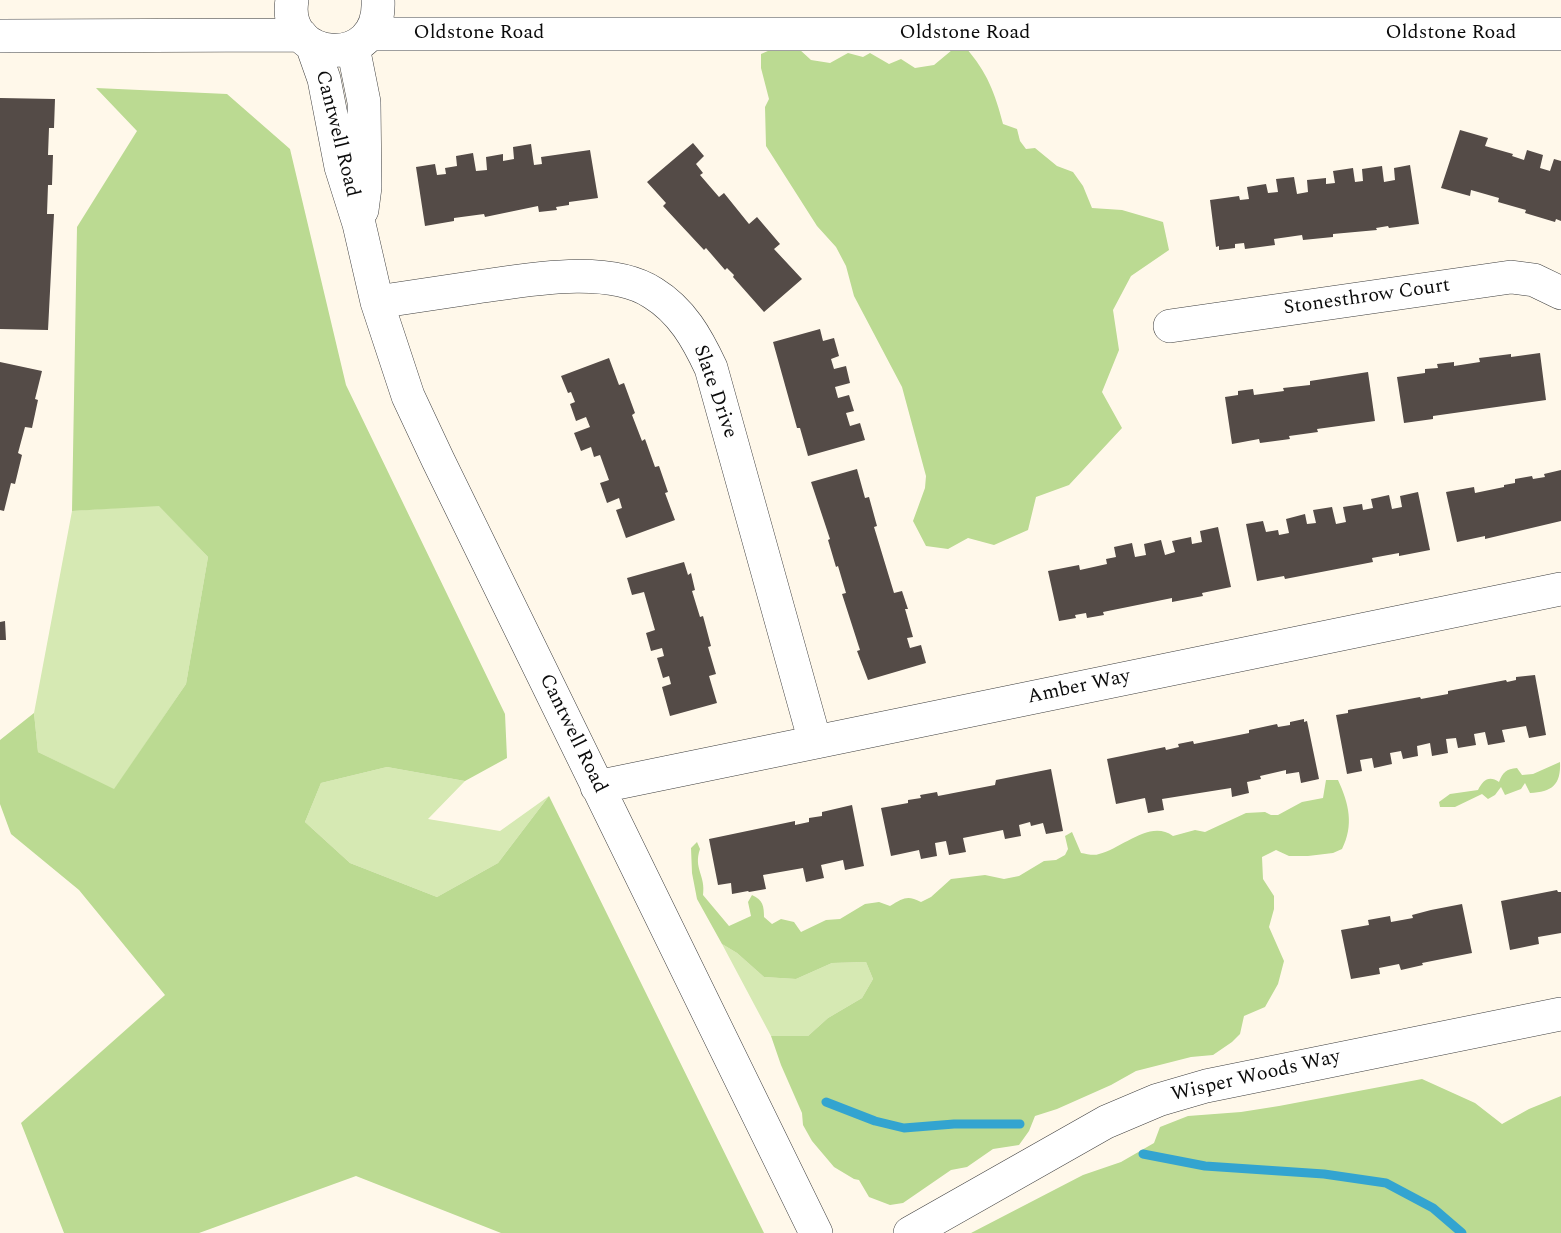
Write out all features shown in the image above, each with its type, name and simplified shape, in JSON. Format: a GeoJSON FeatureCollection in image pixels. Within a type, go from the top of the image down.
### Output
{"type":"FeatureCollection","features":[{"type":"Feature","properties":{"kind":"street","name":"Cantwell Road"},"geometry":{"type":"LineString","coordinates":[[292,0],[290,7],[293,22],[306,40],[324,79],[341,167],[359,224],[377,302],[408,396],[816,1233]]}},
{"type":"Feature","properties":{"kind":"street"},"geometry":{"type":"LineString","coordinates":[[361,41],[374,28],[378,15],[378,0]]}},
{"type":"Feature","properties":{"kind":"street","name":"Oldstone Road"},"geometry":{"type":"LineString","coordinates":[[306,40],[325,50],[339,51],[361,41],[1561,34]]}},
{"type":"Feature","properties":{"kind":"street"},"geometry":{"type":"LineString","coordinates":[[0,36],[306,40]]}},
{"type":"Feature","properties":{"kind":"street","name":"Cantwell Road"},"geometry":{"type":"LineString","coordinates":[[359,224],[365,187],[361,41]]}},
{"type":"Feature","properties":{"kind":"street","name":"Slate Drive"},"geometry":{"type":"LineString","coordinates":[[377,302],[541,278],[591,277],[627,282],[652,292],[675,310],[697,339],[711,368],[815,742]]}},
{"type":"Feature","properties":{"kind":"street","name":"Stonesthrow Court"},"geometry":{"type":"LineString","coordinates":[[1170,326],[1511,277],[1534,280],[1561,293]]}},
{"type":"Feature","properties":{"kind":"street","name":"Amber Way"},"geometry":{"type":"LineString","coordinates":[[597,787],[1561,589]]}},
{"type":"Feature","properties":{"kind":"street","name":"Wisper Woods Way"},"geometry":{"type":"LineString","coordinates":[[909,1233],[1106,1122],[1158,1100],[1206,1086],[1561,1014]]}},
{"type":"Feature","properties":{"kind":"green space"},"geometry":{"type":"Polygon","coordinates":[[[777,47],[799,49],[811,60],[830,63],[848,53],[863,57],[870,53],[889,64],[901,59],[915,68],[934,65],[952,50],[966,48],[980,66],[989,83],[1003,124],[1017,129],[1020,141],[1026,149],[1035,148],[1057,166],[1073,172],[1083,186],[1092,208],[1122,210],[1163,222],[1169,250],[1131,276],[1113,310],[1119,350],[1102,392],[1122,428],[1069,485],[1036,497],[1028,530],[994,545],[968,538],[948,549],[926,546],[913,521],[925,488],[926,476],[902,387],[854,296],[846,266],[836,247],[817,226],[766,146],[765,107],[769,99],[761,68],[761,54],[777,47]]]}},
{"type":"Feature","properties":{"kind":"green space"},"geometry":{"type":"Polygon","coordinates":[[[96,88],[227,94],[290,149],[346,385],[505,714],[507,758],[465,781],[387,767],[321,783],[305,822],[350,863],[437,897],[498,863],[549,796],[764,1233],[501,1233],[356,1176],[199,1233],[64,1233],[21,1123],[165,995],[79,890],[11,834],[0,804],[0,740],[34,713],[38,752],[114,789],[186,684],[208,557],[159,506],[72,511],[77,227],[137,131],[96,88]]]}},
{"type":"Feature","properties":{"kind":"green space"},"geometry":{"type":"Polygon","coordinates":[[[159,505],[208,557],[186,684],[114,790],[38,752],[34,713],[72,511],[159,505]]]}},
{"type":"Feature","properties":{"kind":"green space"},"geometry":{"type":"Polygon","coordinates":[[[1560,762],[1557,782],[1544,791],[1530,793],[1525,783],[1521,789],[1505,795],[1501,787],[1495,795],[1488,799],[1482,794],[1455,807],[1440,807],[1439,802],[1450,794],[1478,790],[1484,781],[1489,779],[1499,782],[1504,773],[1510,769],[1517,768],[1522,775],[1533,774],[1560,762]]]}},
{"type":"Feature","properties":{"kind":"green space"},"geometry":{"type":"Polygon","coordinates":[[[387,767],[465,781],[428,819],[500,831],[549,796],[498,863],[437,897],[350,863],[305,822],[321,783],[387,767]]]}},
{"type":"Feature","properties":{"kind":"green space"},"geometry":{"type":"Polygon","coordinates":[[[1326,780],[1338,780],[1345,798],[1349,814],[1346,840],[1342,849],[1333,853],[1289,856],[1276,850],[1262,857],[1263,879],[1274,896],[1274,909],[1269,927],[1284,961],[1278,984],[1265,1007],[1244,1016],[1240,1034],[1232,1042],[1213,1055],[1191,1057],[1136,1071],[1111,1085],[1057,1109],[1035,1116],[1029,1131],[1019,1145],[993,1149],[967,1167],[951,1170],[903,1203],[890,1205],[869,1197],[859,1180],[834,1167],[812,1141],[803,1125],[802,1113],[771,1036],[808,1036],[828,1018],[862,998],[873,979],[866,962],[832,963],[796,979],[764,977],[737,953],[722,944],[697,899],[692,873],[691,848],[697,842],[700,849],[698,862],[703,882],[703,895],[729,926],[751,916],[748,902],[752,895],[761,901],[764,917],[772,924],[781,919],[794,922],[801,932],[826,920],[840,919],[865,904],[879,902],[890,906],[909,898],[921,902],[931,897],[951,879],[985,875],[1004,879],[1019,876],[1044,861],[1056,860],[1065,855],[1068,849],[1065,836],[1072,832],[1081,853],[1097,855],[1136,836],[1155,831],[1173,836],[1195,830],[1205,832],[1246,813],[1265,812],[1278,815],[1302,802],[1323,798],[1326,780]]]}},
{"type":"Feature","properties":{"kind":"green space"},"geometry":{"type":"Polygon","coordinates":[[[722,944],[737,953],[764,977],[796,979],[832,963],[866,962],[873,979],[862,998],[828,1018],[808,1036],[771,1036],[722,944]]]}},
{"type":"Feature","properties":{"kind":"green space"},"geometry":{"type":"Polygon","coordinates":[[[1422,1079],[1475,1103],[1502,1124],[1529,1109],[1561,1096],[1561,1233],[971,1233],[1083,1175],[1121,1162],[1154,1143],[1160,1127],[1188,1116],[1241,1112],[1279,1106],[1422,1079]]]}},
{"type":"Feature","properties":{"kind":"building"},"geometry":{"type":"Polygon","coordinates":[[[0,98],[55,99],[54,128],[49,128],[48,155],[53,155],[52,185],[48,185],[47,214],[54,214],[48,330],[0,329],[0,98]]]}},
{"type":"Feature","properties":{"kind":"building"},"geometry":{"type":"Polygon","coordinates":[[[1460,130],[1488,138],[1485,146],[1513,154],[1512,156],[1524,160],[1527,150],[1543,155],[1540,168],[1550,171],[1554,159],[1561,161],[1561,221],[1556,219],[1555,222],[1525,213],[1526,210],[1498,202],[1499,198],[1471,190],[1470,196],[1441,188],[1460,130]]]}},
{"type":"Feature","properties":{"kind":"building"},"geometry":{"type":"Polygon","coordinates":[[[693,143],[704,156],[696,164],[703,173],[700,175],[719,197],[724,193],[749,224],[757,217],[780,244],[774,249],[802,279],[764,312],[733,277],[734,275],[727,268],[725,270],[706,248],[704,250],[663,206],[666,203],[647,182],[693,143]]]}},
{"type":"Feature","properties":{"kind":"building"},"geometry":{"type":"Polygon","coordinates":[[[531,144],[534,165],[542,164],[541,157],[590,150],[598,198],[569,202],[569,205],[556,207],[557,210],[539,212],[538,206],[485,217],[484,214],[454,218],[454,221],[425,226],[416,167],[435,164],[437,175],[446,174],[445,168],[457,166],[456,156],[473,153],[476,171],[487,170],[486,157],[503,154],[503,161],[514,159],[513,147],[531,144]]]}},
{"type":"Feature","properties":{"kind":"building"},"geometry":{"type":"Polygon","coordinates":[[[1410,165],[1419,224],[1333,234],[1333,237],[1303,240],[1302,235],[1274,239],[1275,245],[1245,249],[1244,243],[1235,244],[1235,248],[1219,250],[1219,246],[1216,247],[1210,200],[1239,196],[1240,200],[1249,199],[1247,187],[1266,184],[1268,193],[1278,192],[1276,179],[1294,177],[1297,194],[1308,192],[1307,180],[1326,178],[1326,184],[1335,183],[1333,171],[1353,168],[1355,182],[1363,181],[1362,169],[1382,166],[1384,182],[1395,180],[1394,168],[1410,165]]]}},
{"type":"Feature","properties":{"kind":"building"},"geometry":{"type":"Polygon","coordinates":[[[820,329],[823,341],[834,338],[839,356],[831,359],[834,369],[846,366],[850,383],[835,387],[838,398],[849,395],[854,411],[846,413],[850,426],[860,423],[865,440],[808,456],[800,428],[797,428],[773,342],[820,329]]]}},
{"type":"Feature","properties":{"kind":"building"},"geometry":{"type":"Polygon","coordinates":[[[1540,353],[1546,400],[1433,416],[1433,419],[1404,423],[1397,377],[1425,373],[1425,369],[1438,368],[1437,364],[1454,362],[1454,366],[1480,362],[1479,358],[1540,353]]]}},
{"type":"Feature","properties":{"kind":"building"},"geometry":{"type":"Polygon","coordinates":[[[609,358],[619,385],[624,383],[635,413],[632,415],[642,441],[645,439],[655,467],[659,466],[668,492],[665,493],[675,520],[626,538],[616,510],[622,508],[619,498],[607,503],[600,483],[609,480],[600,455],[594,457],[591,447],[581,451],[574,433],[590,427],[586,417],[576,421],[570,404],[575,402],[571,392],[568,393],[561,376],[609,358]]]}},
{"type":"Feature","properties":{"kind":"building"},"geometry":{"type":"Polygon","coordinates":[[[0,362],[42,371],[35,399],[38,400],[32,428],[25,427],[18,453],[22,455],[15,484],[11,483],[4,511],[0,510],[0,362]]]}},
{"type":"Feature","properties":{"kind":"building"},"geometry":{"type":"Polygon","coordinates":[[[1368,372],[1375,421],[1317,429],[1318,432],[1289,436],[1290,439],[1260,443],[1259,439],[1232,444],[1225,397],[1238,395],[1238,391],[1253,389],[1254,395],[1284,391],[1283,388],[1310,385],[1310,381],[1368,372]]]}},
{"type":"Feature","properties":{"kind":"building"},"geometry":{"type":"Polygon","coordinates":[[[857,469],[865,498],[869,497],[877,526],[874,527],[894,593],[902,591],[908,609],[905,609],[913,637],[907,638],[910,648],[921,645],[926,663],[868,680],[857,651],[860,650],[842,594],[846,593],[811,482],[857,469]]]}},
{"type":"Feature","properties":{"kind":"building"},"geometry":{"type":"Polygon","coordinates":[[[1561,470],[1561,521],[1485,539],[1485,536],[1457,542],[1446,492],[1474,487],[1475,493],[1504,487],[1504,485],[1515,483],[1515,479],[1532,476],[1533,479],[1545,477],[1544,474],[1561,470]]]}},
{"type":"Feature","properties":{"kind":"building"},"geometry":{"type":"Polygon","coordinates":[[[1418,492],[1430,550],[1372,558],[1373,562],[1285,579],[1284,576],[1257,581],[1246,524],[1263,521],[1266,532],[1278,530],[1279,535],[1289,533],[1286,519],[1305,514],[1307,524],[1316,523],[1313,510],[1332,507],[1336,524],[1346,522],[1343,507],[1362,504],[1363,510],[1373,508],[1371,499],[1389,495],[1392,509],[1402,507],[1400,496],[1418,492]]]}},
{"type":"Feature","properties":{"kind":"building"},"geometry":{"type":"Polygon","coordinates":[[[1218,527],[1231,587],[1202,593],[1203,596],[1172,602],[1172,598],[1103,612],[1104,615],[1087,618],[1086,613],[1075,615],[1076,618],[1059,621],[1048,571],[1079,565],[1080,570],[1107,564],[1106,559],[1116,557],[1114,547],[1132,543],[1135,557],[1146,555],[1144,544],[1161,540],[1165,555],[1175,552],[1172,541],[1191,537],[1192,544],[1202,542],[1200,531],[1218,527]]]}},
{"type":"Feature","properties":{"kind":"building"},"geometry":{"type":"Polygon","coordinates":[[[684,562],[688,575],[691,573],[695,590],[692,591],[700,617],[703,616],[711,646],[708,647],[716,674],[709,676],[717,703],[670,716],[662,687],[671,684],[669,676],[663,678],[657,658],[664,656],[662,648],[651,651],[646,633],[655,630],[644,592],[632,595],[627,578],[684,562]]]}},
{"type":"Feature","properties":{"kind":"building"},"geometry":{"type":"Polygon","coordinates":[[[5,621],[6,640],[0,640],[0,622],[5,621]]]}},
{"type":"Feature","properties":{"kind":"building"},"geometry":{"type":"Polygon","coordinates":[[[1535,675],[1546,735],[1529,738],[1526,726],[1502,730],[1505,742],[1488,745],[1485,732],[1474,734],[1476,745],[1458,748],[1456,738],[1446,739],[1448,753],[1432,756],[1430,743],[1417,746],[1418,756],[1403,759],[1401,751],[1390,753],[1392,764],[1374,768],[1372,758],[1360,760],[1362,771],[1347,774],[1336,715],[1348,713],[1348,710],[1448,694],[1448,691],[1506,680],[1507,682],[1516,680],[1516,677],[1535,675]]]}},
{"type":"Feature","properties":{"kind":"building"},"geometry":{"type":"Polygon","coordinates":[[[1304,719],[1304,722],[1307,721],[1319,779],[1301,783],[1299,772],[1286,774],[1286,770],[1260,776],[1261,779],[1247,782],[1249,793],[1232,797],[1231,788],[1162,799],[1164,810],[1148,813],[1145,798],[1116,804],[1107,759],[1165,747],[1166,750],[1179,747],[1178,744],[1193,741],[1194,744],[1249,733],[1249,730],[1277,724],[1278,727],[1290,725],[1290,722],[1304,719]]]}},
{"type":"Feature","properties":{"kind":"building"},"geometry":{"type":"Polygon","coordinates":[[[1051,769],[1063,831],[1046,834],[1043,823],[1031,826],[1030,822],[1019,825],[1021,836],[1005,839],[1003,830],[963,838],[966,852],[949,855],[946,841],[935,843],[937,856],[921,859],[919,850],[891,856],[881,808],[908,803],[908,800],[921,798],[920,795],[937,792],[938,796],[995,785],[996,780],[1051,769]]]}},
{"type":"Feature","properties":{"kind":"building"},"geometry":{"type":"Polygon","coordinates":[[[852,805],[864,866],[845,870],[843,860],[821,865],[824,878],[806,882],[803,868],[763,875],[766,889],[749,892],[732,894],[731,883],[718,885],[709,839],[795,821],[795,825],[809,822],[809,818],[822,816],[822,812],[852,805]]]}},
{"type":"Feature","properties":{"kind":"building"},"geometry":{"type":"Polygon","coordinates":[[[1557,890],[1561,892],[1561,933],[1538,937],[1539,944],[1510,950],[1501,901],[1557,890]]]}},
{"type":"Feature","properties":{"kind":"building"},"geometry":{"type":"Polygon","coordinates":[[[1462,904],[1472,953],[1422,963],[1423,965],[1401,970],[1399,964],[1379,968],[1380,974],[1351,979],[1341,930],[1369,925],[1368,920],[1390,916],[1391,922],[1413,918],[1412,915],[1431,910],[1462,904]]]}},
{"type":"Feature","properties":{"kind":"waterway"},"geometry":{"type":"LineString","coordinates":[[826,1102],[875,1121],[904,1128],[954,1124],[1020,1124]]}},
{"type":"Feature","properties":{"kind":"waterway"},"geometry":{"type":"LineString","coordinates":[[1143,1154],[1205,1166],[1324,1174],[1386,1183],[1433,1208],[1462,1233]]}}]}
